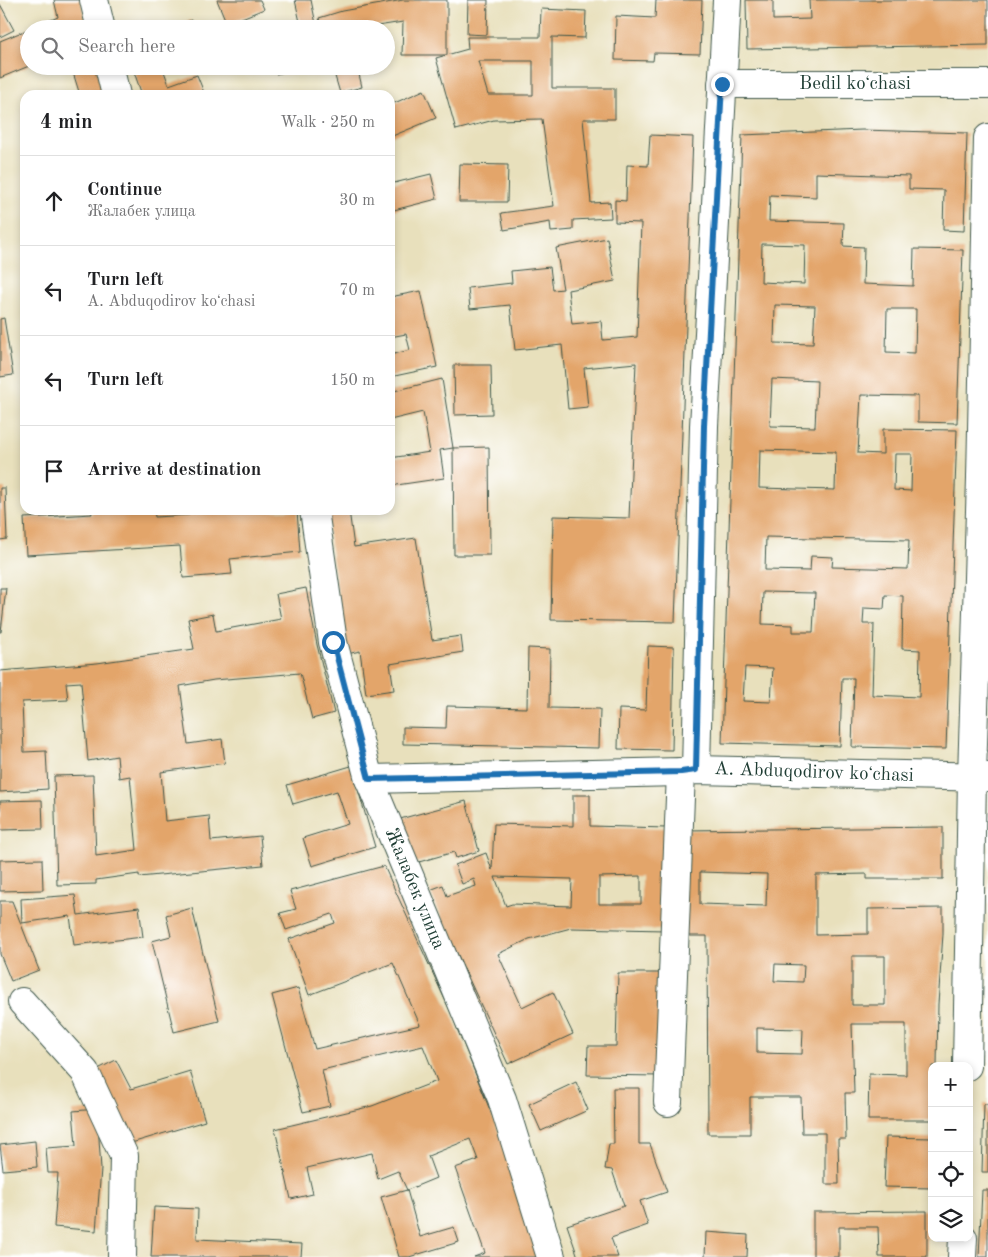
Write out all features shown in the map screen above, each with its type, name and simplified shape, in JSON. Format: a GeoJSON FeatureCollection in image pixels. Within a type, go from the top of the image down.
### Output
{"type":"FeatureCollection","features":[{"type":"Feature","properties":{"kind":"street"},"geometry":{"type":"LineString","coordinates":[[94,0],[99,20]]}},
{"type":"Feature","properties":{"kind":"street"},"geometry":{"type":"LineString","coordinates":[[668,1102],[688,771],[727,0]]}},
{"type":"Feature","properties":{"kind":"street"},"geometry":{"type":"LineString","coordinates":[[111,75],[115,90]]}},
{"type":"Feature","properties":{"kind":"street","name":"Bedil koʻchasi"},"geometry":{"type":"LineString","coordinates":[[722,84],[988,84]]}},
{"type":"Feature","properties":{"kind":"street"},"geometry":{"type":"LineString","coordinates":[[967,1062],[980,777],[988,138]]}},
{"type":"Feature","properties":{"kind":"street","name":"Жалабек улица"},"geometry":{"type":"LineString","coordinates":[[315,515],[333,642],[369,779],[502,1100],[551,1257]]}},
{"type":"Feature","properties":{"kind":"street","name":"A. Abduqodirov koʻchasi"},"geometry":{"type":"LineString","coordinates":[[369,779],[688,771],[980,777]]}},
{"type":"Feature","properties":{"kind":"street"},"geometry":{"type":"LineString","coordinates":[[22,1002],[85,1072],[124,1156],[122,1257]]}},
{"type":"Feature","properties":{"kind":"street"},"geometry":{"type":"LineString","coordinates":[[973,1071],[988,1071]]}},
{"type":"Feature","properties":{"kind":"street"},"geometry":{"type":"LineString","coordinates":[[962,1257],[963,1242]]}},
{"type":"Feature","properties":{"kind":"building"},"geometry":{"type":"Polygon","coordinates":[[[54,0],[81,0],[85,20],[51,20],[58,17],[54,0]]]}},
{"type":"Feature","properties":{"kind":"building"},"geometry":{"type":"Polygon","coordinates":[[[217,0],[260,0],[264,9],[237,20],[225,20],[217,0]]]}},
{"type":"Feature","properties":{"kind":"building"},"geometry":{"type":"Polygon","coordinates":[[[295,0],[311,0],[315,20],[300,20],[295,0]]]}},
{"type":"Feature","properties":{"kind":"building"},"geometry":{"type":"Polygon","coordinates":[[[403,0],[447,0],[447,55],[402,55],[403,22],[395,23],[395,20],[320,20],[319,18],[342,11],[403,0]]]}},
{"type":"Feature","properties":{"kind":"building"},"geometry":{"type":"Polygon","coordinates":[[[468,0],[488,0],[487,35],[467,34],[468,0]]]}},
{"type":"Feature","properties":{"kind":"building"},"geometry":{"type":"Polygon","coordinates":[[[656,0],[702,0],[700,54],[654,53],[653,61],[615,60],[616,16],[655,18],[656,0]]]}},
{"type":"Feature","properties":{"kind":"building"},"geometry":{"type":"Polygon","coordinates":[[[746,0],[773,0],[773,20],[810,19],[809,0],[988,0],[988,45],[747,49],[746,0]]]}},
{"type":"Feature","properties":{"kind":"building"},"geometry":{"type":"Polygon","coordinates":[[[0,4],[14,30],[0,37],[0,4]]]}},
{"type":"Feature","properties":{"kind":"building"},"geometry":{"type":"Polygon","coordinates":[[[541,9],[586,11],[585,38],[552,37],[552,88],[615,88],[615,119],[583,119],[591,203],[610,202],[611,218],[573,220],[573,230],[551,232],[550,222],[504,230],[501,213],[554,206],[542,119],[494,120],[456,130],[436,58],[468,49],[467,37],[540,37],[541,9]],[[478,61],[488,95],[533,95],[533,61],[478,61]]]}},
{"type":"Feature","properties":{"kind":"building"},"geometry":{"type":"Polygon","coordinates":[[[20,33],[20,70],[0,78],[0,41],[20,33]]]}},
{"type":"Feature","properties":{"kind":"building"},"geometry":{"type":"Polygon","coordinates":[[[74,75],[100,75],[104,90],[78,90],[74,75]]]}},
{"type":"Feature","properties":{"kind":"building"},"geometry":{"type":"Polygon","coordinates":[[[135,75],[165,75],[169,85],[197,75],[203,90],[140,90],[135,75]]]}},
{"type":"Feature","properties":{"kind":"building"},"geometry":{"type":"Polygon","coordinates":[[[335,75],[359,75],[362,87],[351,90],[339,90],[335,75]]]}},
{"type":"Feature","properties":{"kind":"building"},"geometry":{"type":"Polygon","coordinates":[[[424,90],[436,118],[395,135],[395,103],[424,90]]]}},
{"type":"Feature","properties":{"kind":"building"},"geometry":{"type":"Polygon","coordinates":[[[862,130],[967,133],[964,231],[943,230],[944,190],[909,189],[909,176],[816,173],[816,197],[770,195],[769,221],[844,223],[843,246],[864,247],[863,284],[913,286],[914,249],[963,250],[957,423],[918,422],[918,396],[861,395],[858,453],[883,454],[883,429],[957,430],[946,749],[852,747],[854,678],[842,678],[840,746],[722,743],[742,135],[862,130]],[[762,244],[761,282],[804,284],[805,245],[762,244]],[[775,305],[774,343],[813,344],[815,306],[775,305]],[[887,309],[886,352],[915,353],[916,309],[887,309]],[[772,379],[770,426],[815,427],[817,381],[772,379]],[[760,450],[759,488],[835,490],[836,452],[760,450]],[[895,454],[894,490],[911,491],[912,454],[895,454]],[[766,537],[765,570],[810,571],[811,556],[833,557],[832,567],[908,569],[909,540],[766,537]],[[763,592],[762,624],[793,625],[793,632],[813,632],[815,593],[763,592]],[[885,595],[884,609],[864,608],[863,624],[874,624],[872,695],[919,697],[920,650],[902,649],[903,596],[885,595]],[[745,667],[743,701],[771,702],[773,668],[745,667]]]}},
{"type":"Feature","properties":{"kind":"building"},"geometry":{"type":"Polygon","coordinates":[[[650,135],[693,137],[675,622],[551,620],[553,516],[629,518],[636,363],[584,368],[588,407],[568,409],[562,345],[515,350],[510,305],[470,309],[468,288],[512,283],[511,271],[550,267],[553,290],[563,289],[556,248],[607,238],[615,281],[568,290],[572,324],[601,321],[603,340],[637,337],[641,223],[615,222],[615,200],[626,201],[627,165],[648,166],[650,135]]]}},
{"type":"Feature","properties":{"kind":"building"},"geometry":{"type":"Polygon","coordinates":[[[460,164],[508,165],[507,202],[459,202],[460,164]]]}},
{"type":"Feature","properties":{"kind":"building"},"geometry":{"type":"Polygon","coordinates":[[[431,174],[437,199],[395,210],[395,183],[431,174]]]}},
{"type":"Feature","properties":{"kind":"building"},"geometry":{"type":"Polygon","coordinates":[[[421,291],[437,367],[395,376],[395,354],[410,350],[406,334],[395,336],[395,296],[421,291]]]}},
{"type":"Feature","properties":{"kind":"building"},"geometry":{"type":"Polygon","coordinates":[[[4,318],[13,375],[0,377],[0,319],[4,318]]]}},
{"type":"Feature","properties":{"kind":"building"},"geometry":{"type":"Polygon","coordinates":[[[454,365],[491,365],[492,414],[455,415],[454,365]]]}},
{"type":"Feature","properties":{"kind":"building"},"geometry":{"type":"Polygon","coordinates":[[[442,379],[453,448],[440,450],[444,478],[395,485],[395,457],[430,452],[423,412],[395,419],[395,391],[442,379]]]}},
{"type":"Feature","properties":{"kind":"building"},"geometry":{"type":"Polygon","coordinates":[[[489,447],[490,555],[454,555],[453,448],[489,447]]]}},
{"type":"Feature","properties":{"kind":"building"},"geometry":{"type":"Polygon","coordinates":[[[0,488],[5,488],[7,539],[0,540],[0,488]]]}},
{"type":"Feature","properties":{"kind":"building"},"geometry":{"type":"Polygon","coordinates":[[[75,515],[155,515],[155,517],[189,515],[297,515],[300,552],[230,559],[232,574],[183,578],[180,546],[26,555],[24,518],[75,515]]]}},
{"type":"Feature","properties":{"kind":"building"},"geometry":{"type":"Polygon","coordinates":[[[326,515],[350,515],[354,547],[416,538],[432,640],[461,636],[463,652],[390,664],[394,690],[366,694],[360,651],[347,654],[326,515]]]}},
{"type":"Feature","properties":{"kind":"building"},"geometry":{"type":"Polygon","coordinates":[[[0,588],[6,588],[1,632],[0,632],[0,588]]]}},
{"type":"Feature","properties":{"kind":"building"},"geometry":{"type":"Polygon","coordinates":[[[306,588],[317,645],[334,713],[312,719],[300,673],[214,680],[180,686],[188,744],[222,739],[225,763],[161,772],[165,821],[209,816],[211,841],[260,836],[263,865],[139,877],[139,874],[96,880],[96,884],[57,885],[54,776],[93,775],[96,856],[137,850],[130,776],[119,778],[117,756],[88,761],[81,682],[66,683],[68,700],[22,702],[24,752],[46,751],[48,789],[0,792],[0,671],[97,663],[194,649],[188,619],[213,614],[216,631],[281,619],[276,594],[306,588]]]}},
{"type":"Feature","properties":{"kind":"building"},"geometry":{"type":"Polygon","coordinates":[[[648,646],[674,647],[672,750],[618,749],[619,709],[646,710],[648,646]]]}},
{"type":"Feature","properties":{"kind":"building"},"geometry":{"type":"Polygon","coordinates":[[[528,648],[550,649],[549,708],[600,709],[599,748],[403,744],[403,727],[446,728],[447,706],[527,708],[528,648]]]}},
{"type":"Feature","properties":{"kind":"building"},"geometry":{"type":"Polygon","coordinates":[[[351,766],[375,847],[312,866],[303,838],[348,824],[337,791],[293,804],[287,785],[351,766]]]}},
{"type":"Feature","properties":{"kind":"building"},"geometry":{"type":"Polygon","coordinates":[[[573,795],[590,795],[590,826],[667,828],[665,930],[571,928],[529,939],[498,954],[522,1007],[553,992],[573,1034],[508,1064],[430,890],[443,885],[447,896],[476,886],[474,879],[462,884],[455,865],[486,853],[492,870],[494,824],[573,826],[573,795]],[[641,876],[599,877],[599,904],[641,904],[641,876]],[[495,877],[506,906],[512,904],[571,906],[572,879],[495,877]]]}},
{"type":"Feature","properties":{"kind":"building"},"geometry":{"type":"Polygon","coordinates":[[[42,800],[43,829],[0,830],[0,801],[42,800]]]}},
{"type":"Feature","properties":{"kind":"building"},"geometry":{"type":"Polygon","coordinates":[[[466,801],[479,851],[456,858],[454,852],[412,864],[400,819],[466,801]]]}},
{"type":"Feature","properties":{"kind":"building"},"geometry":{"type":"Polygon","coordinates":[[[943,827],[943,879],[867,879],[867,874],[816,875],[816,935],[868,934],[868,909],[943,908],[937,1062],[928,1062],[928,1120],[868,1120],[869,1074],[906,1075],[906,1024],[852,1024],[854,1093],[845,1093],[846,1139],[838,1139],[839,1184],[825,1184],[825,1133],[802,1133],[801,1097],[750,1097],[750,1134],[708,1134],[707,936],[684,936],[684,830],[943,827]],[[700,872],[700,904],[766,906],[767,874],[700,872]],[[852,956],[852,1005],[885,1005],[885,956],[852,956]],[[775,964],[774,981],[803,982],[804,965],[775,964]],[[757,1028],[757,1053],[802,1054],[803,1029],[757,1028]]]}},
{"type":"Feature","properties":{"kind":"building"},"geometry":{"type":"Polygon","coordinates":[[[42,859],[43,890],[0,891],[0,860],[42,859]]]}},
{"type":"Feature","properties":{"kind":"building"},"geometry":{"type":"Polygon","coordinates":[[[384,866],[451,1013],[506,1150],[543,1257],[474,1257],[485,1253],[455,1168],[478,1160],[470,1139],[428,1156],[436,1178],[407,1190],[398,1171],[378,1179],[372,1153],[307,1168],[313,1194],[291,1199],[275,1129],[372,1106],[437,1081],[423,1046],[322,1070],[330,1106],[303,1112],[272,995],[298,988],[315,1049],[420,1025],[393,963],[309,995],[289,939],[335,923],[332,914],[286,930],[280,913],[296,909],[290,891],[384,866]]]}},
{"type":"Feature","properties":{"kind":"building"},"geometry":{"type":"Polygon","coordinates":[[[75,895],[78,915],[139,907],[143,937],[74,945],[70,916],[22,923],[21,899],[75,895]]]}},
{"type":"Feature","properties":{"kind":"building"},"geometry":{"type":"Polygon","coordinates":[[[0,901],[12,901],[39,970],[11,981],[0,954],[0,901]]]}},
{"type":"Feature","properties":{"kind":"building"},"geometry":{"type":"Polygon","coordinates":[[[192,908],[219,1021],[174,1032],[152,941],[171,936],[166,915],[192,908]]]}},
{"type":"Feature","properties":{"kind":"building"},"geometry":{"type":"Polygon","coordinates":[[[618,973],[664,973],[662,1076],[587,1075],[588,1046],[616,1046],[618,973]]]}},
{"type":"Feature","properties":{"kind":"building"},"geometry":{"type":"Polygon","coordinates":[[[116,1060],[131,1089],[190,1071],[205,1121],[128,1144],[92,1072],[116,1060]]]}},
{"type":"Feature","properties":{"kind":"building"},"geometry":{"type":"Polygon","coordinates":[[[576,1082],[588,1110],[541,1131],[529,1104],[576,1082]]]}},
{"type":"Feature","properties":{"kind":"building"},"geometry":{"type":"Polygon","coordinates":[[[613,1088],[639,1088],[639,1144],[650,1144],[667,1192],[640,1201],[648,1225],[611,1238],[618,1257],[578,1257],[567,1225],[624,1206],[612,1170],[605,1169],[609,1144],[614,1144],[613,1088]]]}},
{"type":"Feature","properties":{"kind":"building"},"geometry":{"type":"Polygon","coordinates":[[[984,1104],[988,1104],[988,1172],[982,1172],[984,1104]]]}},
{"type":"Feature","properties":{"kind":"building"},"geometry":{"type":"Polygon","coordinates":[[[97,1109],[101,1169],[96,1231],[54,1227],[58,1173],[48,1173],[46,1148],[76,1146],[73,1111],[97,1109]]]}},
{"type":"Feature","properties":{"kind":"building"},"geometry":{"type":"Polygon","coordinates":[[[886,1137],[928,1138],[928,1188],[884,1187],[886,1137]]]}},
{"type":"Feature","properties":{"kind":"building"},"geometry":{"type":"Polygon","coordinates":[[[35,1141],[37,1167],[3,1170],[0,1145],[35,1141]]]}},
{"type":"Feature","properties":{"kind":"building"},"geometry":{"type":"Polygon","coordinates":[[[407,1190],[420,1237],[454,1227],[459,1242],[409,1257],[399,1257],[381,1197],[407,1190]]]}},
{"type":"Feature","properties":{"kind":"building"},"geometry":{"type":"Polygon","coordinates":[[[982,1190],[988,1190],[988,1257],[979,1257],[982,1190]]]}},
{"type":"Feature","properties":{"kind":"building"},"geometry":{"type":"Polygon","coordinates":[[[154,1207],[198,1209],[197,1239],[302,1244],[301,1257],[151,1257],[154,1207]]]}},
{"type":"Feature","properties":{"kind":"building"},"geometry":{"type":"Polygon","coordinates":[[[927,1211],[927,1257],[879,1257],[878,1227],[839,1227],[839,1257],[813,1257],[813,1212],[927,1211]]]}},
{"type":"Feature","properties":{"kind":"building"},"geometry":{"type":"Polygon","coordinates":[[[706,1232],[748,1235],[747,1257],[705,1257],[706,1232]]]}},
{"type":"Feature","properties":{"kind":"route"},"geometry":{"type":"LineString","coordinates":[[333,642],[369,779],[681,772],[696,770],[704,426],[722,84]]}}]}
